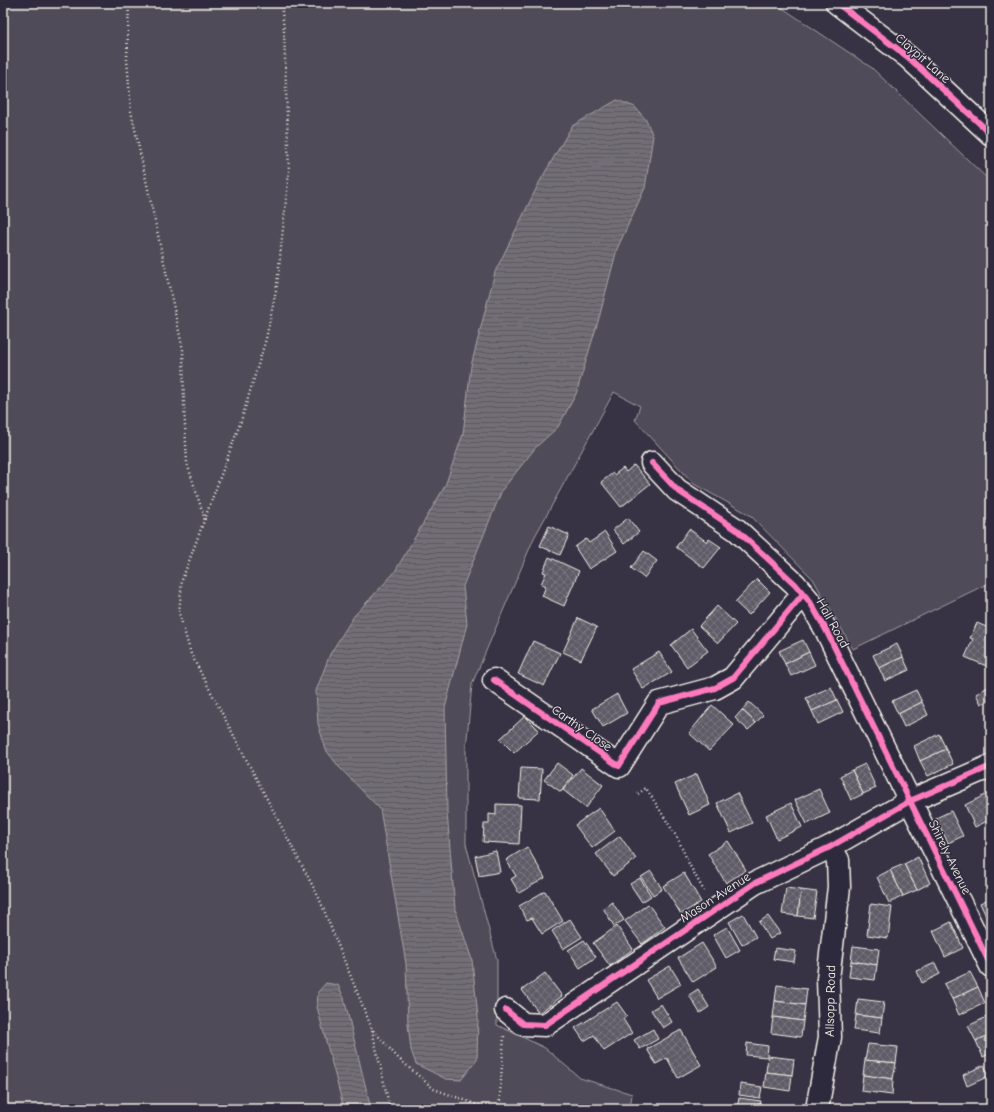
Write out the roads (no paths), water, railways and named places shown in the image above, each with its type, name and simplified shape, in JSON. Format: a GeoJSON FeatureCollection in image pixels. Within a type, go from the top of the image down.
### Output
{"type":"FeatureCollection","features":[{"type":"Feature","properties":{"kind":"street","name":"Claypit Lane"},"geometry":{"type":"LineString","coordinates":[[837,3],[908,57],[991,134]]}},
{"type":"Feature","properties":{"kind":"street","name":"Hall Road"},"geometry":{"type":"LineString","coordinates":[[652,463],[677,490],[736,530],[795,584],[803,594],[825,628],[910,801]]}},
{"type":"Feature","properties":{"kind":"street","name":"Carthy Close"},"geometry":{"type":"LineString","coordinates":[[494,680],[619,766],[659,703],[715,688],[733,678],[803,594]]}},
{"type":"Feature","properties":{"kind":"street","name":"Mason Avenue"},"geometry":{"type":"LineString","coordinates":[[506,1010],[523,1024],[546,1025],[755,883],[830,847],[910,801],[991,766]]}},
{"type":"Feature","properties":{"kind":"street","name":"Shirely Avenue"},"geometry":{"type":"LineString","coordinates":[[910,801],[991,966]]}},
{"type":"Feature","properties":{"kind":"street","name":"Allsopp Road"},"geometry":{"type":"LineString","coordinates":[[817,1109],[830,1037],[828,979],[839,887],[838,860],[830,847]]}}]}
